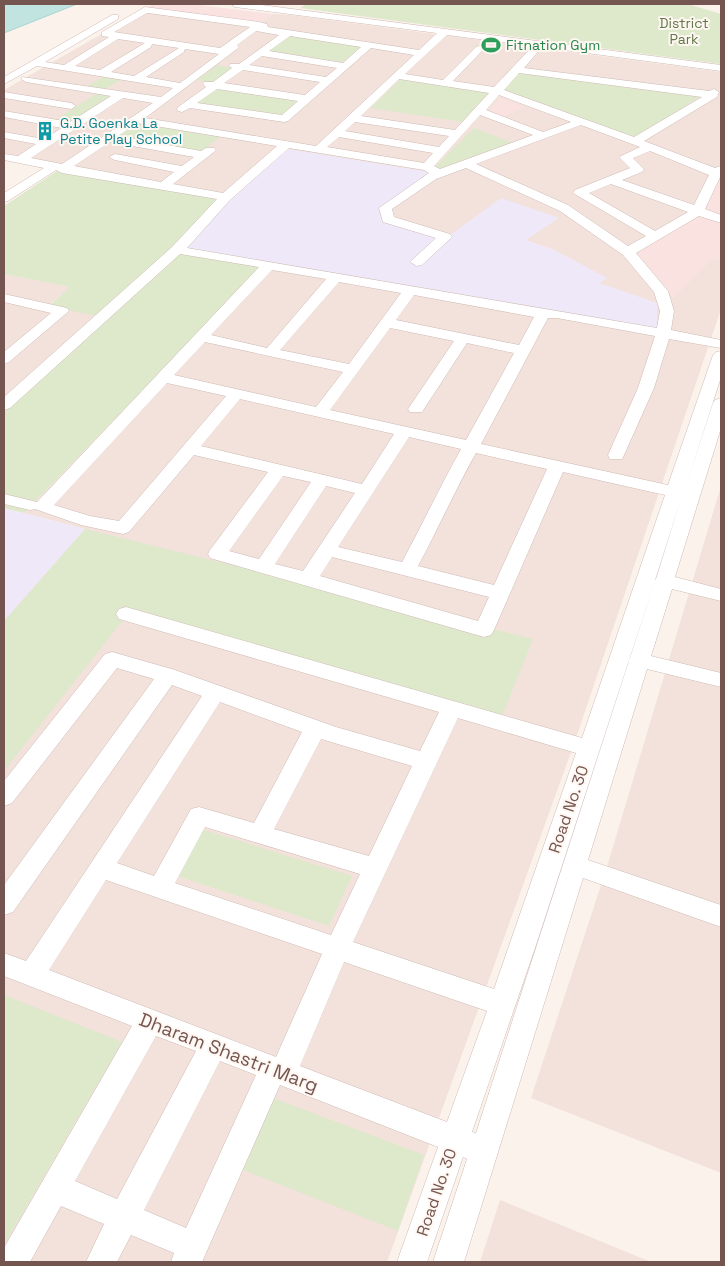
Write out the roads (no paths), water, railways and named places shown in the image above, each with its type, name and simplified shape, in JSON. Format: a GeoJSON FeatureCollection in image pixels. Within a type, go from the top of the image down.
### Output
{"type":"FeatureCollection","features":[{"type":"Feature","properties":{"kind":"street"},"geometry":{"type":"LineString","coordinates":[[4,81],[139,4]]}},
{"type":"Feature","properties":{"kind":"street"},"geometry":{"type":"LineString","coordinates":[[235,4],[288,7],[444,32],[721,68]]}},
{"type":"Feature","properties":{"kind":"street"},"geometry":{"type":"LineString","coordinates":[[4,198],[58,168],[136,120],[288,7]]}},
{"type":"Feature","properties":{"kind":"street"},"geometry":{"type":"LineString","coordinates":[[261,27],[222,51],[105,34],[148,10],[261,27],[288,33],[422,53]]}},
{"type":"Feature","properties":{"kind":"street"},"geometry":{"type":"LineString","coordinates":[[318,150],[444,32]]}},
{"type":"Feature","properties":{"kind":"street"},"geometry":{"type":"LineString","coordinates":[[162,124],[288,33]]}},
{"type":"Feature","properties":{"kind":"street"},"geometry":{"type":"LineString","coordinates":[[83,35],[223,56]]}},
{"type":"Feature","properties":{"kind":"street"},"geometry":{"type":"LineString","coordinates":[[65,68],[113,39]]}},
{"type":"Feature","properties":{"kind":"street"},"geometry":{"type":"LineString","coordinates":[[101,74],[148,44]]}},
{"type":"Feature","properties":{"kind":"street"},"geometry":{"type":"LineString","coordinates":[[427,167],[517,70],[536,55],[540,44]]}},
{"type":"Feature","properties":{"kind":"street"},"geometry":{"type":"LineString","coordinates":[[188,105],[285,118],[369,45]]}},
{"type":"Feature","properties":{"kind":"street"},"geometry":{"type":"LineString","coordinates":[[100,47],[328,80]]}},
{"type":"Feature","properties":{"kind":"street"},"geometry":{"type":"LineString","coordinates":[[446,83],[479,49]]}},
{"type":"Feature","properties":{"kind":"street"},"geometry":{"type":"LineString","coordinates":[[136,79],[181,50]]}},
{"type":"Feature","properties":{"kind":"street"},"geometry":{"type":"LineString","coordinates":[[260,53],[345,66]]}},
{"type":"Feature","properties":{"kind":"street"},"geometry":{"type":"LineString","coordinates":[[659,80],[670,61]]}},
{"type":"Feature","properties":{"kind":"street"},"geometry":{"type":"LineString","coordinates":[[34,63],[136,79],[215,85],[307,99]]}},
{"type":"Feature","properties":{"kind":"street"},"geometry":{"type":"LineString","coordinates":[[4,93],[50,66]]}},
{"type":"Feature","properties":{"kind":"street"},"geometry":{"type":"LineString","coordinates":[[517,70],[659,80],[713,95]]}},
{"type":"Feature","properties":{"kind":"street"},"geometry":{"type":"LineString","coordinates":[[228,76],[319,89]]}},
{"type":"Feature","properties":{"kind":"street"},"geometry":{"type":"LineString","coordinates":[[397,76],[497,91],[634,142],[719,171],[698,211],[628,252]]}},
{"type":"Feature","properties":{"kind":"street"},"geometry":{"type":"LineString","coordinates":[[26,79],[163,101]]}},
{"type":"Feature","properties":{"kind":"street"},"geometry":{"type":"LineString","coordinates":[[634,142],[713,95],[716,79]]}},
{"type":"Feature","properties":{"kind":"street"},"geometry":{"type":"LineString","coordinates":[[47,122],[96,90]]}},
{"type":"Feature","properties":{"kind":"street"},"geometry":{"type":"LineString","coordinates":[[4,93],[71,106]]}},
{"type":"Feature","properties":{"kind":"street"},"geometry":{"type":"LineString","coordinates":[[20,160],[121,94]]}},
{"type":"Feature","properties":{"kind":"street"},"geometry":{"type":"LineString","coordinates":[[479,111],[542,135]]}},
{"type":"Feature","properties":{"kind":"street"},"geometry":{"type":"LineString","coordinates":[[4,114],[72,126]]}},
{"type":"Feature","properties":{"kind":"street"},"geometry":{"type":"LineString","coordinates":[[248,138],[274,118]]}},
{"type":"Feature","properties":{"kind":"street"},"geometry":{"type":"LineString","coordinates":[[352,118],[458,134]]}},
{"type":"Feature","properties":{"kind":"street"},"geometry":{"type":"LineString","coordinates":[[136,120],[427,167],[439,173]]}},
{"type":"Feature","properties":{"kind":"street"},"geometry":{"type":"LineString","coordinates":[[417,262],[445,238],[388,219],[385,208],[432,176],[580,122]]}},
{"type":"Feature","properties":{"kind":"street"},"geometry":{"type":"LineString","coordinates":[[336,133],[442,151]]}},
{"type":"Feature","properties":{"kind":"street"},"geometry":{"type":"LineString","coordinates":[[163,186],[229,134]]}},
{"type":"Feature","properties":{"kind":"street"},"geometry":{"type":"LineString","coordinates":[[4,135],[46,143]]}},
{"type":"Feature","properties":{"kind":"street"},"geometry":{"type":"LineString","coordinates":[[108,138],[203,155]]}},
{"type":"Feature","properties":{"kind":"street"},"geometry":{"type":"LineString","coordinates":[[91,174],[136,143]]}},
{"type":"Feature","properties":{"kind":"street"},"geometry":{"type":"LineString","coordinates":[[4,405],[177,250],[226,197],[287,144]]}},
{"type":"Feature","properties":{"kind":"street"},"geometry":{"type":"LineString","coordinates":[[649,147],[626,157],[638,169],[579,193],[655,236]]}},
{"type":"Feature","properties":{"kind":"street"},"geometry":{"type":"LineString","coordinates":[[4,157],[226,197]]}},
{"type":"Feature","properties":{"kind":"street"},"geometry":{"type":"LineString","coordinates":[[115,157],[184,170]]}},
{"type":"Feature","properties":{"kind":"street"},"geometry":{"type":"LineString","coordinates":[[465,163],[564,208],[628,252],[661,290],[667,311],[663,334],[646,388],[616,456]]}},
{"type":"Feature","properties":{"kind":"street"},"geometry":{"type":"LineString","coordinates":[[611,180],[721,219]]}},
{"type":"Feature","properties":{"kind":"street"},"geometry":{"type":"LineString","coordinates":[[177,250],[263,264]]}},
{"type":"Feature","properties":{"kind":"street"},"geometry":{"type":"LineString","coordinates":[[236,394],[123,528],[87,521],[42,507],[269,265],[721,344]]}},
{"type":"Feature","properties":{"kind":"street"},"geometry":{"type":"LineString","coordinates":[[270,353],[336,277]]}},
{"type":"Feature","properties":{"kind":"street"},"geometry":{"type":"LineString","coordinates":[[320,413],[410,291]]}},
{"type":"Feature","properties":{"kind":"street"},"geometry":{"type":"LineString","coordinates":[[4,298],[62,310],[10,347],[4,359]]}},
{"type":"Feature","properties":{"kind":"street"},"geometry":{"type":"LineString","coordinates":[[407,570],[433,521],[438,506],[543,314]]}},
{"type":"Feature","properties":{"kind":"street"},"geometry":{"type":"LineString","coordinates":[[387,322],[523,350]]}},
{"type":"Feature","properties":{"kind":"street"},"geometry":{"type":"LineString","coordinates":[[200,337],[352,369]]}},
{"type":"Feature","properties":{"kind":"street"},"geometry":{"type":"LineString","coordinates":[[416,409],[463,338]]}},
{"type":"Feature","properties":{"kind":"street","name":"Road No. 30"},"geometry":{"type":"LineString","coordinates":[[449,1262],[664,581],[683,494],[721,355]]}},
{"type":"Feature","properties":{"kind":"street"},"geometry":{"type":"LineString","coordinates":[[162,377],[683,494]]}},
{"type":"Feature","properties":{"kind":"street","name":"Road No. 30"},"geometry":{"type":"LineString","coordinates":[[412,1262],[589,748],[683,494],[721,403]]}},
{"type":"Feature","properties":{"kind":"street"},"geometry":{"type":"LineString","coordinates":[[308,579],[404,432]]}},
{"type":"Feature","properties":{"kind":"street"},"geometry":{"type":"LineString","coordinates":[[190,449],[366,490]]}},
{"type":"Feature","properties":{"kind":"street"},"geometry":{"type":"LineString","coordinates":[[279,470],[217,554],[484,630],[557,466]]}},
{"type":"Feature","properties":{"kind":"street"},"geometry":{"type":"LineString","coordinates":[[264,566],[321,480]]}},
{"type":"Feature","properties":{"kind":"street"},"geometry":{"type":"LineString","coordinates":[[4,499],[30,505]]}},
{"type":"Feature","properties":{"kind":"street"},"geometry":{"type":"LineString","coordinates":[[327,550],[500,593]]}},
{"type":"Feature","properties":{"kind":"street"},"geometry":{"type":"LineString","coordinates":[[664,581],[721,595]]}},
{"type":"Feature","properties":{"kind":"street"},"geometry":{"type":"LineString","coordinates":[[126,614],[589,748]]}},
{"type":"Feature","properties":{"kind":"street"},"geometry":{"type":"LineString","coordinates":[[8,786],[112,659],[168,675],[215,694],[265,709],[315,729],[427,762]]}},
{"type":"Feature","properties":{"kind":"street"},"geometry":{"type":"LineString","coordinates":[[639,660],[721,680]]}},
{"type":"Feature","properties":{"kind":"street"},"geometry":{"type":"LineString","coordinates":[[4,904],[168,675]]}},
{"type":"Feature","properties":{"kind":"street"},"geometry":{"type":"LineString","coordinates":[[31,974],[215,694]]}},
{"type":"Feature","properties":{"kind":"street"},"geometry":{"type":"LineString","coordinates":[[55,1188],[125,1217],[189,1254],[451,709]]}},
{"type":"Feature","properties":{"kind":"street"},"geometry":{"type":"LineString","coordinates":[[260,833],[315,729]]}},
{"type":"Feature","properties":{"kind":"street"},"geometry":{"type":"LineString","coordinates":[[160,888],[199,816],[374,868]]}},
{"type":"Feature","properties":{"kind":"street"},"geometry":{"type":"LineString","coordinates":[[575,864],[721,916]]}},
{"type":"Feature","properties":{"kind":"street"},"geometry":{"type":"LineString","coordinates":[[101,868],[502,1004]]}},
{"type":"Feature","properties":{"kind":"street","name":"Dharam Shastri Marg"},"geometry":{"type":"LineString","coordinates":[[4,964],[484,1151]]}},
{"type":"Feature","properties":{"kind":"street"},"geometry":{"type":"LineString","coordinates":[[12,1262],[150,1021]]}},
{"type":"Feature","properties":{"kind":"street"},"geometry":{"type":"LineString","coordinates":[[100,1262],[213,1046]]}},
{"type":"Feature","properties":{"kind":"water"},"geometry":{"type":"Polygon","coordinates":[[[4,4],[77,4],[4,33],[4,4]]]}},
{"type":"Feature","properties":{"kind":"place","name":"Fitnation Gym"},"geometry":{"type":"Point","coordinates":[491,45]}},
{"type":"Feature","properties":{"kind":"place","name":"G.D. Goenka La Petite Play School"},"geometry":{"type":"Point","coordinates":[45,131]}},
{"type":"Feature","properties":{"kind":"park label","name":"District Park"},"geometry":{"type":"Point","coordinates":[684,32]}}]}
